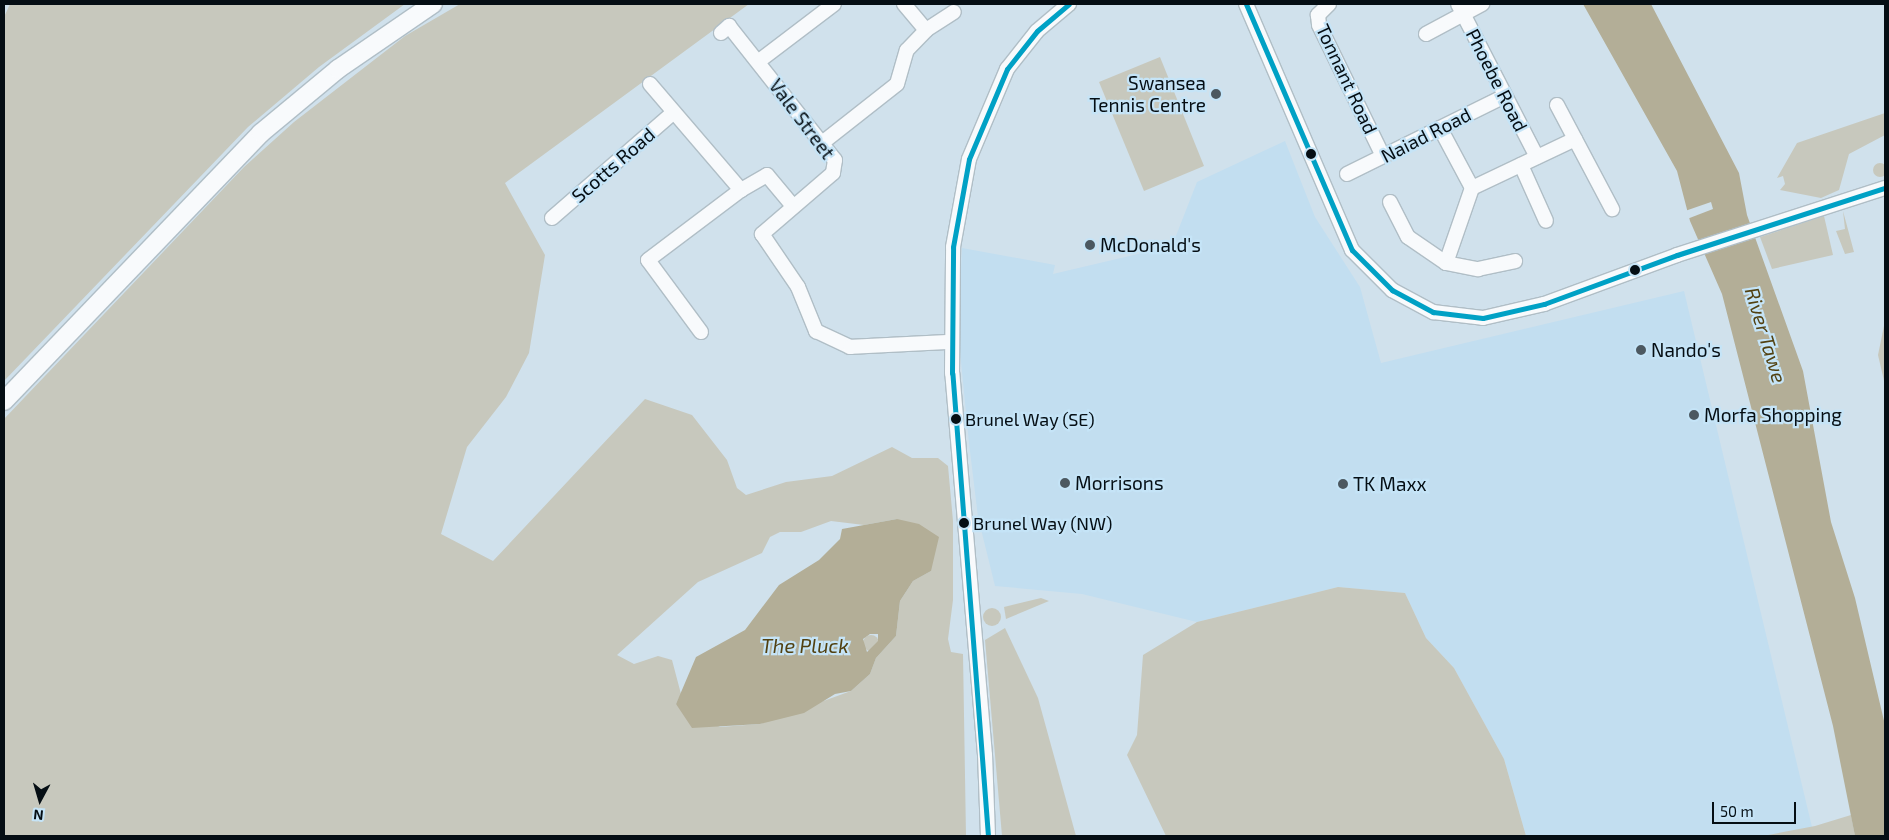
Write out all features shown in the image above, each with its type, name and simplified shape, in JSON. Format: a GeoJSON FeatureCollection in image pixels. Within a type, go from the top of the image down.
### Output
{"type":"FeatureCollection","features":[{"type":"Feature","properties":{"kind":"main road"},"geometry":{"type":"LineString","coordinates":[[4,401],[261,134],[338,69],[434,4]]}},
{"type":"Feature","properties":{"kind":"street"},"geometry":{"type":"LineString","coordinates":[[758,61],[831,4]]}},
{"type":"Feature","properties":{"kind":"street"},"geometry":{"type":"LineString","coordinates":[[904,4],[926,30]]}},
{"type":"Feature","properties":{"kind":"street"},"geometry":{"type":"LineString","coordinates":[[988,836],[985,755],[950,342],[953,248],[969,159],[1006,69],[1037,31],[1069,4]]}},
{"type":"Feature","properties":{"kind":"street"},"geometry":{"type":"LineString","coordinates":[[1241,4],[1250,19],[1352,250],[1378,278],[1415,303],[1433,312],[1483,318],[1544,304],[1677,255],[1885,188]]}},
{"type":"Feature","properties":{"kind":"street"},"geometry":{"type":"LineString","coordinates":[[1246,4],[1250,19]]}},
{"type":"Feature","properties":{"kind":"street","name":"Tonnant Road"},"geometry":{"type":"LineString","coordinates":[[1329,4],[1318,15],[1319,25],[1383,156]]}},
{"type":"Feature","properties":{"kind":"street"},"geometry":{"type":"LineString","coordinates":[[1426,34],[1460,9],[1482,4]]}},
{"type":"Feature","properties":{"kind":"street","name":"Phoebe Road"},"geometry":{"type":"LineString","coordinates":[[1460,9],[1537,157]]}},
{"type":"Feature","properties":{"kind":"street"},"geometry":{"type":"LineString","coordinates":[[822,143],[897,84],[907,50],[926,30],[954,12]]}},
{"type":"Feature","properties":{"kind":"street","name":"Vale Street"},"geometry":{"type":"LineString","coordinates":[[721,33],[729,26],[822,143],[836,166],[762,234],[798,287],[822,338],[850,347],[950,342]]}},
{"type":"Feature","properties":{"kind":"street"},"geometry":{"type":"LineString","coordinates":[[650,84],[741,190]]}},
{"type":"Feature","properties":{"kind":"street","name":"Naiad Road"},"geometry":{"type":"LineString","coordinates":[[1347,174],[1505,96]]}},
{"type":"Feature","properties":{"kind":"street"},"geometry":{"type":"LineString","coordinates":[[1557,105],[1612,209]]}},
{"type":"Feature","properties":{"kind":"street","name":"Scotts Road"},"geometry":{"type":"LineString","coordinates":[[552,218],[673,113]]}},
{"type":"Feature","properties":{"kind":"street"},"geometry":{"type":"LineString","coordinates":[[1440,128],[1472,188]]}},
{"type":"Feature","properties":{"kind":"street"},"geometry":{"type":"LineString","coordinates":[[1446,263],[1472,188],[1575,138]]}},
{"type":"Feature","properties":{"kind":"street"},"geometry":{"type":"LineString","coordinates":[[1521,165],[1546,221]]}},
{"type":"Feature","properties":{"kind":"street"},"geometry":{"type":"LineString","coordinates":[[701,332],[648,260],[741,190],[767,175],[792,205]]}},
{"type":"Feature","properties":{"kind":"street"},"geometry":{"type":"LineString","coordinates":[[1390,202],[1408,237],[1446,263],[1478,270],[1515,262]]}},
{"type":"Feature","properties":{"kind":"shaded area"},"geometry":{"type":"Polygon","coordinates":[[[10,4],[405,4],[319,67],[248,127],[4,381],[4,17],[10,4]]]}},
{"type":"Feature","properties":{"kind":"shaded area"},"geometry":{"type":"Polygon","coordinates":[[[460,4],[749,4],[505,183],[545,255],[529,353],[506,397],[467,447],[441,534],[493,561],[645,399],[692,415],[727,460],[737,488],[746,495],[786,482],[832,476],[892,447],[912,458],[938,458],[948,466],[953,521],[953,600],[948,639],[951,652],[963,654],[966,836],[4,836],[4,419],[244,167],[294,122],[405,36],[460,4]],[[897,519],[864,525],[831,521],[801,532],[780,532],[770,537],[762,553],[698,582],[617,655],[634,664],[658,656],[672,660],[681,694],[676,704],[720,727],[760,724],[851,691],[870,674],[876,658],[896,636],[900,601],[913,581],[931,571],[897,519]]]}},
{"type":"Feature","properties":{"kind":"shaded area"},"geometry":{"type":"Polygon","coordinates":[[[1160,57],[1204,166],[1144,191],[1099,82],[1160,57]]]}},
{"type":"Feature","properties":{"kind":"shaded area"},"geometry":{"type":"Polygon","coordinates":[[[1885,113],[1885,135],[1849,154],[1839,190],[1821,198],[1780,190],[1785,184],[1783,176],[1777,178],[1797,143],[1885,113]]]}},
{"type":"Feature","properties":{"kind":"shaded area"},"geometry":{"type":"Polygon","coordinates":[[[1285,141],[1315,217],[1360,287],[1381,363],[1684,291],[1812,827],[1772,836],[1526,836],[1504,759],[1454,668],[1426,638],[1405,593],[1338,587],[1197,622],[1082,594],[995,586],[978,517],[958,331],[962,248],[1055,265],[1053,274],[1172,246],[1197,182],[1285,141]]]}},
{"type":"Feature","properties":{"kind":"shaded area"},"geometry":{"type":"Polygon","coordinates":[[[1877,163],[1883,163],[1887,170],[1883,177],[1877,177],[1873,173],[1873,167],[1877,163]]]}},
{"type":"Feature","properties":{"kind":"shaded area"},"geometry":{"type":"Polygon","coordinates":[[[1843,211],[1854,252],[1845,254],[1836,231],[1845,229],[1843,211]]]}},
{"type":"Feature","properties":{"kind":"shaded area"},"geometry":{"type":"Polygon","coordinates":[[[1824,216],[1833,255],[1772,269],[1760,237],[1824,216]]]}},
{"type":"Feature","properties":{"kind":"shaded area"},"geometry":{"type":"Polygon","coordinates":[[[1885,321],[1885,385],[1878,355],[1885,321]]]}},
{"type":"Feature","properties":{"kind":"shaded area"},"geometry":{"type":"Polygon","coordinates":[[[1338,587],[1405,593],[1426,638],[1454,668],[1504,759],[1526,836],[1166,836],[1127,755],[1137,735],[1143,655],[1197,622],[1338,587]]]}},
{"type":"Feature","properties":{"kind":"shaded area"},"geometry":{"type":"Polygon","coordinates":[[[1041,598],[1049,601],[1006,619],[1004,607],[1041,598]]]}},
{"type":"Feature","properties":{"kind":"shaded area"},"geometry":{"type":"Polygon","coordinates":[[[992,608],[998,611],[1001,617],[998,623],[992,626],[986,623],[983,617],[986,611],[992,608]]]}},
{"type":"Feature","properties":{"kind":"shaded area"},"geometry":{"type":"Polygon","coordinates":[[[1005,628],[1038,698],[1076,836],[1002,836],[985,640],[1005,628]]]}},
{"type":"Feature","properties":{"kind":"shaded area"},"geometry":{"type":"Polygon","coordinates":[[[868,635],[874,635],[879,640],[877,649],[868,651],[863,646],[863,640],[868,635]]]}},
{"type":"Feature","properties":{"kind":"shaded area"},"geometry":{"type":"Polygon","coordinates":[[[1851,815],[1855,836],[1763,836],[1815,826],[1851,815]]]}},
{"type":"Feature","properties":{"kind":"water","name":"River Tawe"},"geometry":{"type":"Polygon","coordinates":[[[1583,4],[1651,4],[1739,173],[1747,215],[1803,371],[1831,522],[1855,598],[1885,725],[1885,836],[1855,836],[1833,726],[1722,294],[1690,221],[1677,171],[1583,4]]]}},
{"type":"Feature","properties":{"kind":"water","name":"The Pluck"},"geometry":{"type":"Polygon","coordinates":[[[897,519],[919,524],[939,537],[931,571],[913,581],[900,601],[896,636],[876,658],[870,674],[851,691],[835,694],[804,713],[760,724],[692,728],[676,704],[696,657],[745,630],[779,585],[819,560],[840,539],[842,529],[897,519]],[[870,634],[863,639],[867,652],[878,641],[878,634],[870,634]]]}},
{"type":"Feature","properties":{"kind":"pier"},"geometry":{"type":"Polygon","coordinates":[[[1711,202],[1713,209],[1687,219],[1685,211],[1711,202]]]}},
{"type":"Feature","properties":{"kind":"transit line"},"geometry":{"type":"LineString","coordinates":[[988,836],[952,373],[953,247],[969,159],[1007,69],[1037,31],[1069,4]]}},
{"type":"Feature","properties":{"kind":"transit line"},"geometry":{"type":"LineString","coordinates":[[1246,4],[1352,250],[1392,290],[1433,312],[1483,318],[1544,304],[1677,255],[1885,188]]}},
{"type":"Feature","properties":{"kind":"place","name":"Swansea Tennis Centre"},"geometry":{"type":"Point","coordinates":[1216,94]}},
{"type":"Feature","properties":{"kind":"place","name":"McDonald's"},"geometry":{"type":"Point","coordinates":[1090,245]}},
{"type":"Feature","properties":{"kind":"place","name":"Nando's"},"geometry":{"type":"Point","coordinates":[1641,350]}},
{"type":"Feature","properties":{"kind":"place","name":"Morfa Shopping"},"geometry":{"type":"Point","coordinates":[1694,415]}},
{"type":"Feature","properties":{"kind":"place","name":"Brunel Way (SE)"},"geometry":{"type":"Point","coordinates":[956,419]}},
{"type":"Feature","properties":{"kind":"place","name":"Morrisons"},"geometry":{"type":"Point","coordinates":[1065,483]}},
{"type":"Feature","properties":{"kind":"place","name":"TK Maxx"},"geometry":{"type":"Point","coordinates":[1343,484]}},
{"type":"Feature","properties":{"kind":"place","name":"Brunel Way (NW)"},"geometry":{"type":"Point","coordinates":[964,523]}}]}
